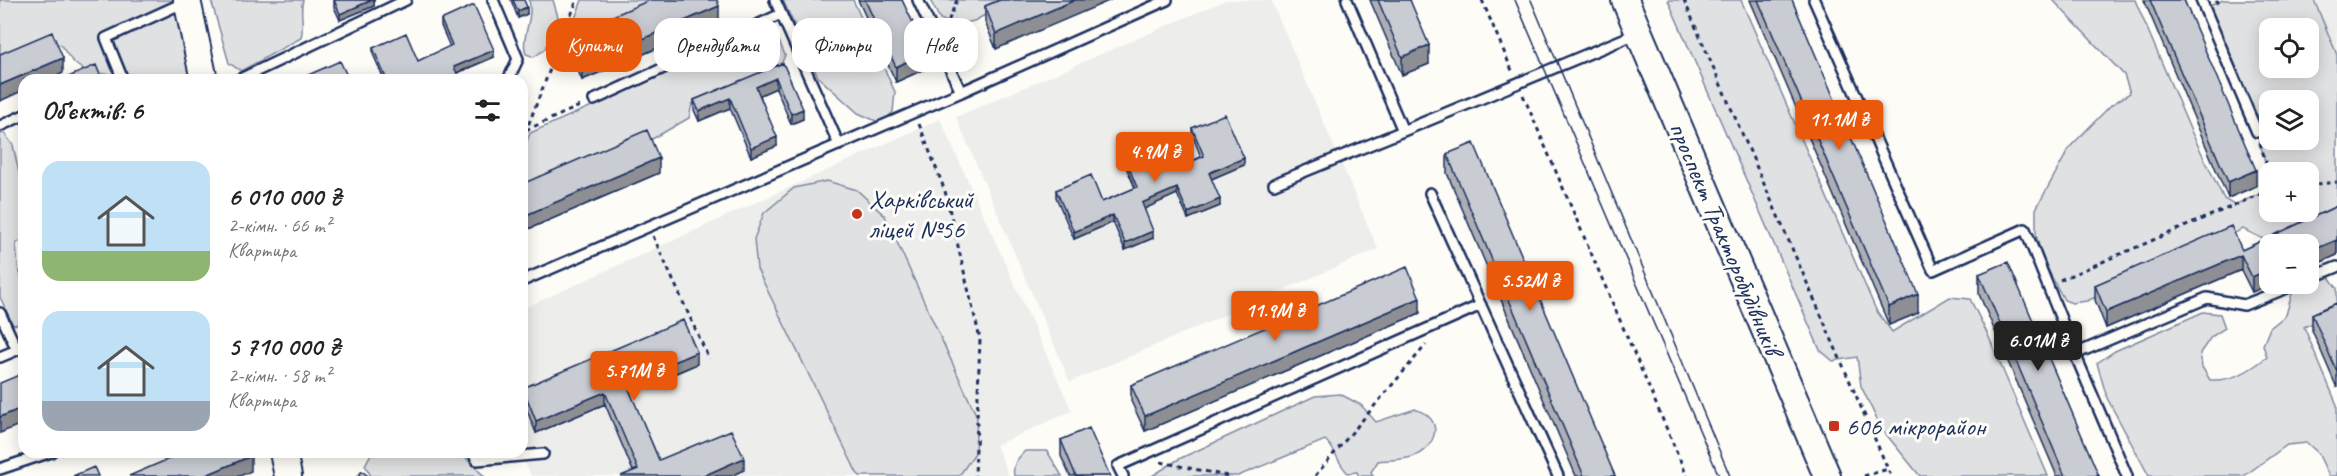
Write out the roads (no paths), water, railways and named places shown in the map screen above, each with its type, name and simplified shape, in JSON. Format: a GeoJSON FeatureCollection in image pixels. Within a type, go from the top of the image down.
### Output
{"type":"FeatureCollection","features":[{"type":"Feature","properties":{"kind":"main road","name":"проспект Тракторобудівників"},"geometry":{"type":"LineString","coordinates":[[1625,0],[1827,476]]}},
{"type":"Feature","properties":{"kind":"main road"},"geometry":{"type":"LineString","coordinates":[[188,1],[203,74]]}},
{"type":"Feature","properties":{"kind":"main road"},"geometry":{"type":"LineString","coordinates":[[284,458],[288,476]]}},
{"type":"Feature","properties":{"kind":"lane"},"geometry":{"type":"LineString","coordinates":[[251,74],[406,0]]}},
{"type":"Feature","properties":{"kind":"lane"},"geometry":{"type":"LineString","coordinates":[[493,0],[518,59],[511,74]]}},
{"type":"Feature","properties":{"kind":"lane"},"geometry":{"type":"LineString","coordinates":[[775,0],[839,145]]}},
{"type":"Feature","properties":{"kind":"lane"},"geometry":{"type":"LineString","coordinates":[[918,0],[961,92]]}},
{"type":"Feature","properties":{"kind":"lane"},"geometry":{"type":"LineString","coordinates":[[528,278],[961,92],[1167,0]]}},
{"type":"Feature","properties":{"kind":"lane"},"geometry":{"type":"LineString","coordinates":[[1347,0],[1403,130]]}},
{"type":"Feature","properties":{"kind":"lane"},"geometry":{"type":"LineString","coordinates":[[1814,0],[1933,270],[2025,229],[2127,476]]}},
{"type":"Feature","properties":{"kind":"lane"},"geometry":{"type":"LineString","coordinates":[[2201,0],[2257,132]]}},
{"type":"Feature","properties":{"kind":"lane"},"geometry":{"type":"LineString","coordinates":[[121,74],[106,38],[188,1]]}},
{"type":"Feature","properties":{"kind":"lane"},"geometry":{"type":"LineString","coordinates":[[594,100],[781,14]]}},
{"type":"Feature","properties":{"kind":"lane"},"geometry":{"type":"LineString","coordinates":[[1274,184],[1639,33]]}},
{"type":"Feature","properties":{"kind":"lane"},"geometry":{"type":"LineString","coordinates":[[0,126],[18,118]]}},
{"type":"Feature","properties":{"kind":"lane"},"geometry":{"type":"LineString","coordinates":[[1431,193],[1558,476]]}},
{"type":"Feature","properties":{"kind":"lane"},"geometry":{"type":"LineString","coordinates":[[2319,274],[2337,267]]}},
{"type":"Feature","properties":{"kind":"lane"},"geometry":{"type":"LineString","coordinates":[[2075,354],[2207,298],[2244,305],[2272,294]]}},
{"type":"Feature","properties":{"kind":"lane"},"geometry":{"type":"LineString","coordinates":[[1123,476],[1118,466],[1481,305]]}},
{"type":"Feature","properties":{"kind":"lane"},"geometry":{"type":"LineString","coordinates":[[0,313],[18,343]]}},
{"type":"Feature","properties":{"kind":"lane"},"geometry":{"type":"LineString","coordinates":[[0,357],[18,349]]}},
{"type":"Feature","properties":{"kind":"lane"},"geometry":{"type":"LineString","coordinates":[[528,455],[543,454]]}},
{"type":"Feature","properties":{"kind":"lane"},"geometry":{"type":"LineString","coordinates":[[0,469],[33,458]]}},
{"type":"Feature","properties":{"kind":"lane"},"geometry":{"type":"LineString","coordinates":[[476,458],[477,460],[499,458]]}},
{"type":"Feature","properties":{"kind":"tram line"},"geometry":{"type":"LineString","coordinates":[[1515,0],[1719,476]]}},
{"type":"Feature","properties":{"kind":"tram line"},"geometry":{"type":"LineString","coordinates":[[1531,0],[1730,476]]}},
{"type":"Feature","properties":{"kind":"place","name":"Харківський ліцей №56"},"geometry":{"type":"Point","coordinates":[857,214]}},
{"type":"Feature","properties":{"kind":"place","name":"606 мікрорайон"},"geometry":{"type":"Point","coordinates":[1834,426]}}]}
